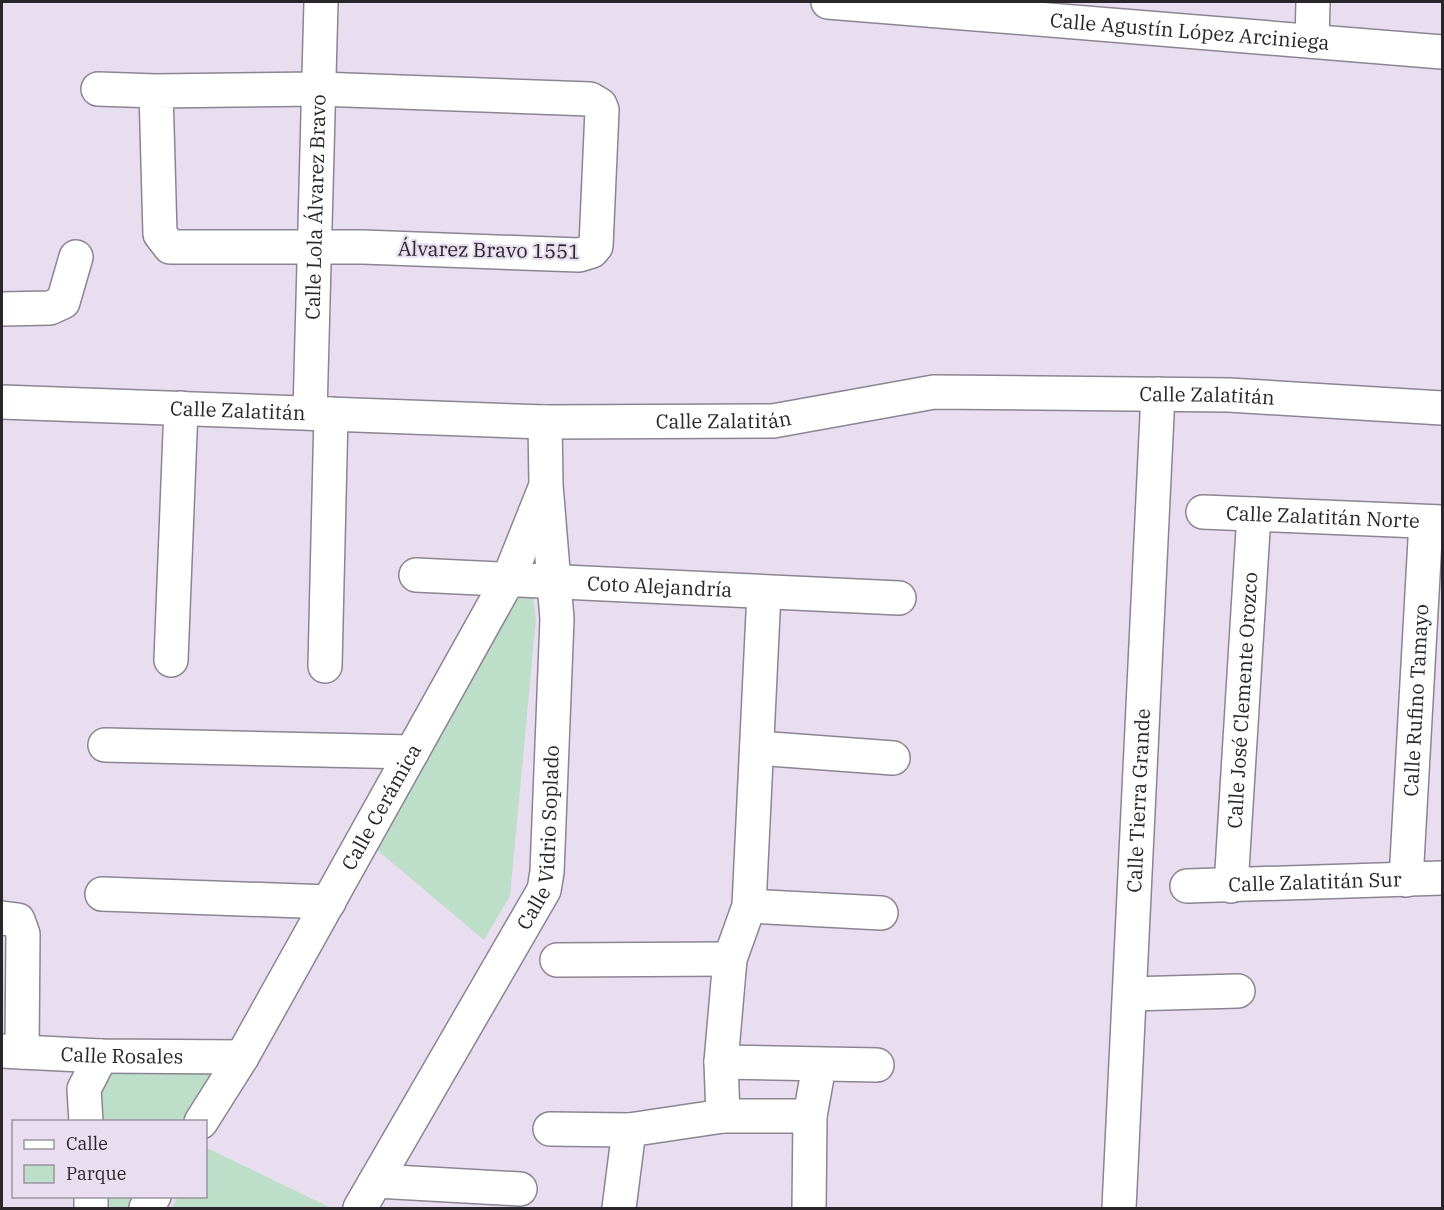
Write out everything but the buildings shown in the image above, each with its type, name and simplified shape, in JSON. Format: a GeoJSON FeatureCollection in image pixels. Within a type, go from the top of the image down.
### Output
{"type":"FeatureCollection","features":[{"type":"Feature","properties":{"kind":"street","name":"Calle Lola Álvarez Bravo"},"geometry":{"type":"LineString","coordinates":[[321,2],[315,247],[321,414],[325,666]]}},
{"type":"Feature","properties":{"kind":"street","name":"Calle Agustín López Arciniega"},"geometry":{"type":"LineString","coordinates":[[831,2],[1152,15],[1312,41],[1443,52]]}},
{"type":"Feature","properties":{"kind":"street"},"geometry":{"type":"LineString","coordinates":[[1312,41],[1313,2]]}},
{"type":"Feature","properties":{"kind":"street"},"geometry":{"type":"LineString","coordinates":[[99,89],[156,91],[319,89]]}},
{"type":"Feature","properties":{"kind":"street","name":"Álvarez Bravo 1551"},"geometry":{"type":"LineString","coordinates":[[315,247],[579,255],[592,251],[598,239],[602,110],[600,105],[590,99],[319,89]]}},
{"type":"Feature","properties":{"kind":"street"},"geometry":{"type":"LineString","coordinates":[[156,91],[160,234],[165,244],[175,249],[315,247]]}},
{"type":"Feature","properties":{"kind":"street"},"geometry":{"type":"LineString","coordinates":[[2,309],[50,308],[63,302],[76,257]]}},
{"type":"Feature","properties":{"kind":"street","name":"Calle Zalatitán"},"geometry":{"type":"LineString","coordinates":[[2,402],[545,422],[773,422],[934,392],[1229,395],[1443,408]]}},
{"type":"Feature","properties":{"kind":"street","name":"Calle Tierra Grande"},"geometry":{"type":"LineString","coordinates":[[1119,1209],[1158,394]]}},
{"type":"Feature","properties":{"kind":"street"},"geometry":{"type":"LineString","coordinates":[[171,660],[181,408]]}},
{"type":"Feature","properties":{"kind":"street","name":"Calle Vidrio Soplado"},"geometry":{"type":"LineString","coordinates":[[368,1195],[544,890],[549,838],[556,581],[546,485],[545,422]]}},
{"type":"Feature","properties":{"kind":"street","name":"Calle Cerámica"},"geometry":{"type":"LineString","coordinates":[[202,1120],[242,1058],[509,578],[546,485]]}},
{"type":"Feature","properties":{"kind":"street","name":"Calle Zalatitán Norte"},"geometry":{"type":"LineString","coordinates":[[1203,512],[1434,522]]}},
{"type":"Feature","properties":{"kind":"street","name":"Calle José Clemente Orozco"},"geometry":{"type":"LineString","coordinates":[[1231,886],[1254,514]]}},
{"type":"Feature","properties":{"kind":"street","name":"Calle Rufino Tamayo"},"geometry":{"type":"LineString","coordinates":[[1406,880],[1434,522]]}},
{"type":"Feature","properties":{"kind":"street","name":"Coto Alejandría"},"geometry":{"type":"LineString","coordinates":[[416,575],[900,598]]}},
{"type":"Feature","properties":{"kind":"street"},"geometry":{"type":"LineString","coordinates":[[723,1116],[722,1062],[730,959],[749,906],[764,592]]}},
{"type":"Feature","properties":{"kind":"street"},"geometry":{"type":"LineString","coordinates":[[105,745],[412,752]]}},
{"type":"Feature","properties":{"kind":"street"},"geometry":{"type":"LineString","coordinates":[[757,748],[893,758]]}},
{"type":"Feature","properties":{"kind":"street","name":"Calle Zalatitán Sur"},"geometry":{"type":"LineString","coordinates":[[1187,886],[1443,878]]}},
{"type":"Feature","properties":{"kind":"street"},"geometry":{"type":"LineString","coordinates":[[102,894],[329,902]]}},
{"type":"Feature","properties":{"kind":"street"},"geometry":{"type":"LineString","coordinates":[[749,906],[881,913]]}},
{"type":"Feature","properties":{"kind":"street"},"geometry":{"type":"LineString","coordinates":[[2,918],[18,920],[23,934],[12,1052]]}},
{"type":"Feature","properties":{"kind":"street"},"geometry":{"type":"LineString","coordinates":[[556,960],[730,959]]}},
{"type":"Feature","properties":{"kind":"street"},"geometry":{"type":"LineString","coordinates":[[1130,994],[1238,991]]}},
{"type":"Feature","properties":{"kind":"street","name":"Calle Rosales"},"geometry":{"type":"LineString","coordinates":[[12,1052],[242,1058]]}},
{"type":"Feature","properties":{"kind":"street"},"geometry":{"type":"LineString","coordinates":[[86,1120],[84,1089],[101,1056]]}},
{"type":"Feature","properties":{"kind":"street"},"geometry":{"type":"LineString","coordinates":[[722,1062],[819,1066],[877,1065]]}},
{"type":"Feature","properties":{"kind":"street"},"geometry":{"type":"LineString","coordinates":[[809,1209],[810,1116],[819,1066]]}},
{"type":"Feature","properties":{"kind":"street"},"geometry":{"type":"LineString","coordinates":[[549,1129],[629,1130],[723,1116],[810,1116]]}},
{"type":"Feature","properties":{"kind":"street"},"geometry":{"type":"LineString","coordinates":[[620,1209],[629,1130]]}},
{"type":"Feature","properties":{"kind":"street"},"geometry":{"type":"LineString","coordinates":[[368,1195],[520,1189]]}},
{"type":"Feature","properties":{"kind":"green space"},"geometry":{"type":"Polygon","coordinates":[[[532,591],[536,619],[510,896],[484,940],[370,844],[506,593],[532,591]]]}},
{"type":"Feature","properties":{"kind":"green space"},"geometry":{"type":"Polygon","coordinates":[[[105,1059],[217,1065],[185,1120],[89,1120],[105,1059]]]}},
{"type":"Feature","properties":{"kind":"green space"},"geometry":{"type":"Polygon","coordinates":[[[207,1148],[331,1208],[171,1208],[177,1198],[207,1198],[207,1148]]]}},
{"type":"Feature","properties":{"kind":"green space"},"geometry":{"type":"Polygon","coordinates":[[[93,1198],[139,1198],[133,1208],[94,1208],[93,1198]]]}}]}
